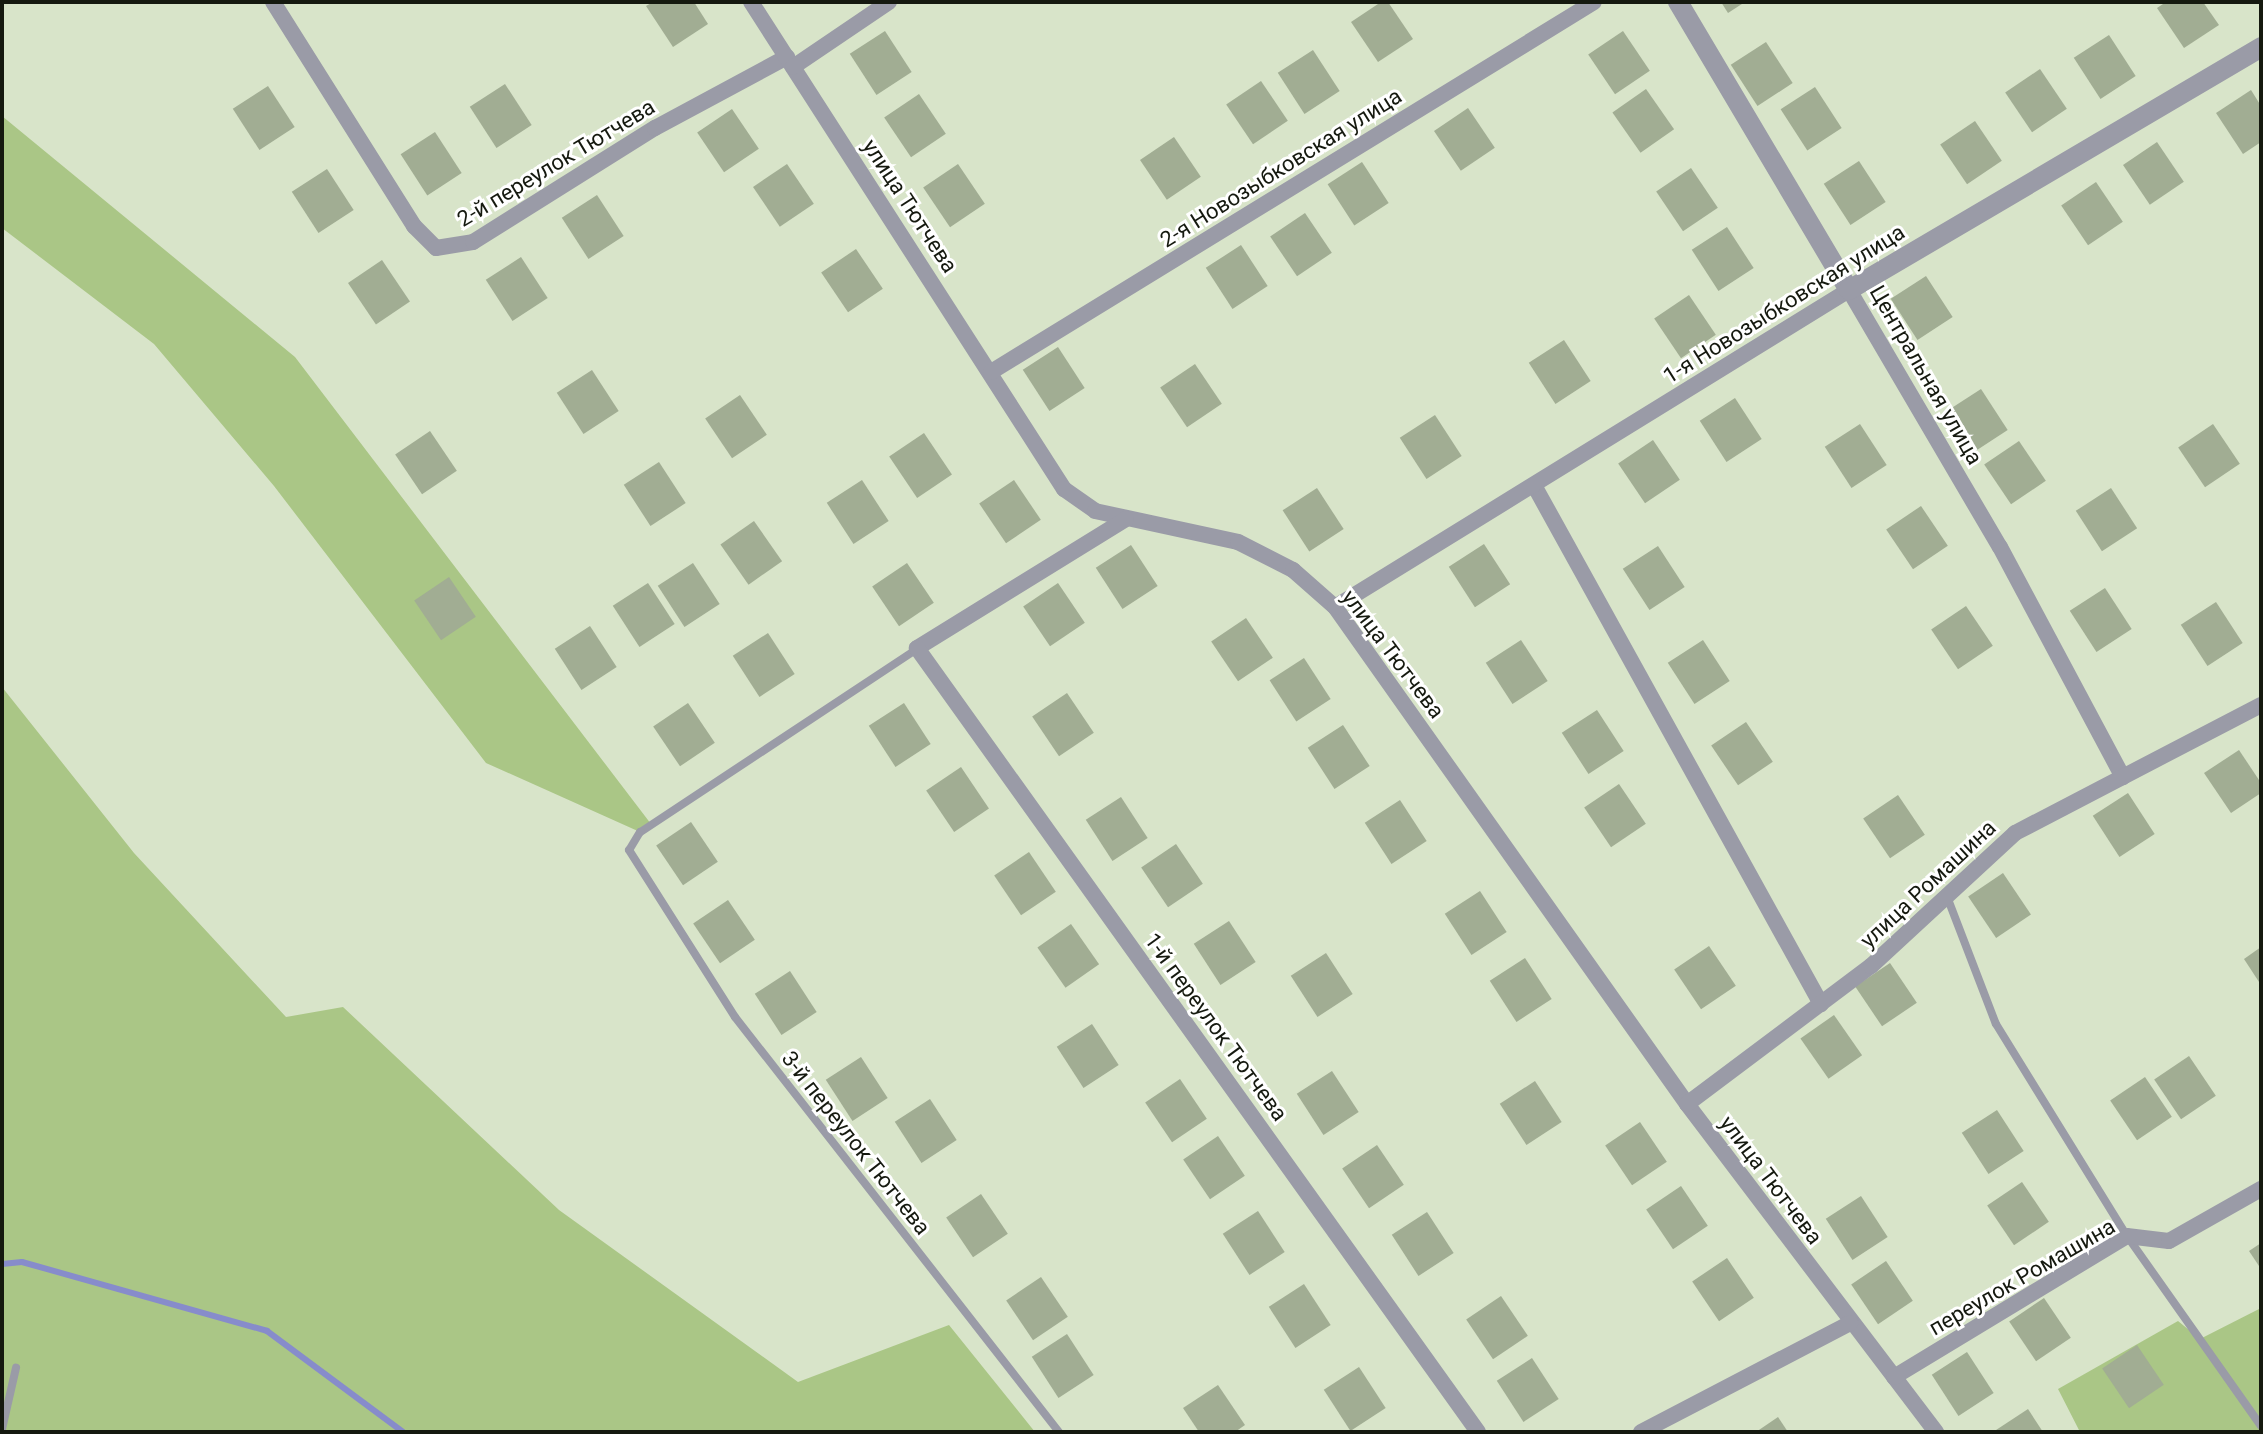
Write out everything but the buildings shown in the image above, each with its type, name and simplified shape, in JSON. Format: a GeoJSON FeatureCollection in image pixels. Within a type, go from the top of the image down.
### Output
{"type":"FeatureCollection","features":[{"type":"Feature","properties":{"kind":"street","name":"2-й переулок Тютчева"},"geometry":{"type":"LineString","coordinates":[[273,2],[414,226],[436,248],[473,242],[655,128],[790,62]]}},
{"type":"Feature","properties":{"kind":"street","name":"улица Тютчева"},"geometry":{"type":"LineString","coordinates":[[751,2],[1064,489],[1095,511],[1126,519],[1181,526],[1238,542],[1293,570],[1335,607],[1687,1104],[1850,1323],[1936,1432]]}},
{"type":"Feature","properties":{"kind":"street"},"geometry":{"type":"LineString","coordinates":[[790,62],[889,2]]}},
{"type":"Feature","properties":{"kind":"street","name":"2-я Новозыбковская улица"},"geometry":{"type":"LineString","coordinates":[[991,372],[1594,2]]}},
{"type":"Feature","properties":{"kind":"street","name":"Центральная улица"},"geometry":{"type":"LineString","coordinates":[[1678,2],[2000,547],[2123,777]]}},
{"type":"Feature","properties":{"kind":"street","name":"1-я Новозыбковская улица"},"geometry":{"type":"LineString","coordinates":[[1335,607],[1535,487],[1849,290],[2261,47]]}},
{"type":"Feature","properties":{"kind":"street"},"geometry":{"type":"LineString","coordinates":[[1535,487],[1821,1004]]}},
{"type":"Feature","properties":{"kind":"street"},"geometry":{"type":"LineString","coordinates":[[917,648],[1126,519]]}},
{"type":"Feature","properties":{"kind":"street","name":"1-й переулок Тютчева"},"geometry":{"type":"LineString","coordinates":[[917,648],[1478,1432]]}},
{"type":"Feature","properties":{"kind":"street","name":"улица Ромашина"},"geometry":{"type":"LineString","coordinates":[[1687,1104],[1871,966],[2015,833],[2261,705]]}},
{"type":"Feature","properties":{"kind":"street","name":"переулок Ромашина"},"geometry":{"type":"LineString","coordinates":[[1894,1377],[2127,1236],[2169,1241],[2261,1189]]}},
{"type":"Feature","properties":{"kind":"street"},"geometry":{"type":"LineString","coordinates":[[1641,1432],[1850,1323]]}},
{"type":"Feature","properties":{"kind":"lane","name":"3-й переулок Тютчева"},"geometry":{"type":"LineString","coordinates":[[917,648],[640,832],[629,850],[637,868],[735,1017],[1059,1432]]}},
{"type":"Feature","properties":{"kind":"lane"},"geometry":{"type":"LineString","coordinates":[[1946,894],[1996,1024],[2127,1236],[2261,1426]]}},
{"type":"Feature","properties":{"kind":"lane"},"geometry":{"type":"LineString","coordinates":[[2,1429],[16,1368]]}},
{"type":"Feature","properties":{"kind":"green space"},"geometry":{"type":"Polygon","coordinates":[[[2,116],[295,357],[651,824],[640,832],[486,763],[274,486],[154,344],[2,228],[2,116]]]}},
{"type":"Feature","properties":{"kind":"green space"},"geometry":{"type":"Polygon","coordinates":[[[2,687],[134,853],[286,1017],[343,1007],[559,1210],[798,1382],[949,1325],[1035,1432],[2,1432],[2,687]]]}},
{"type":"Feature","properties":{"kind":"green space"},"geometry":{"type":"Polygon","coordinates":[[[2261,1308],[2261,1432],[2080,1432],[2058,1389],[2178,1321],[2200,1339],[2261,1308]]]}},
{"type":"Feature","properties":{"kind":"waterway"},"geometry":{"type":"LineString","coordinates":[[2,1264],[22,1262],[267,1331],[403,1432]]}}]}
